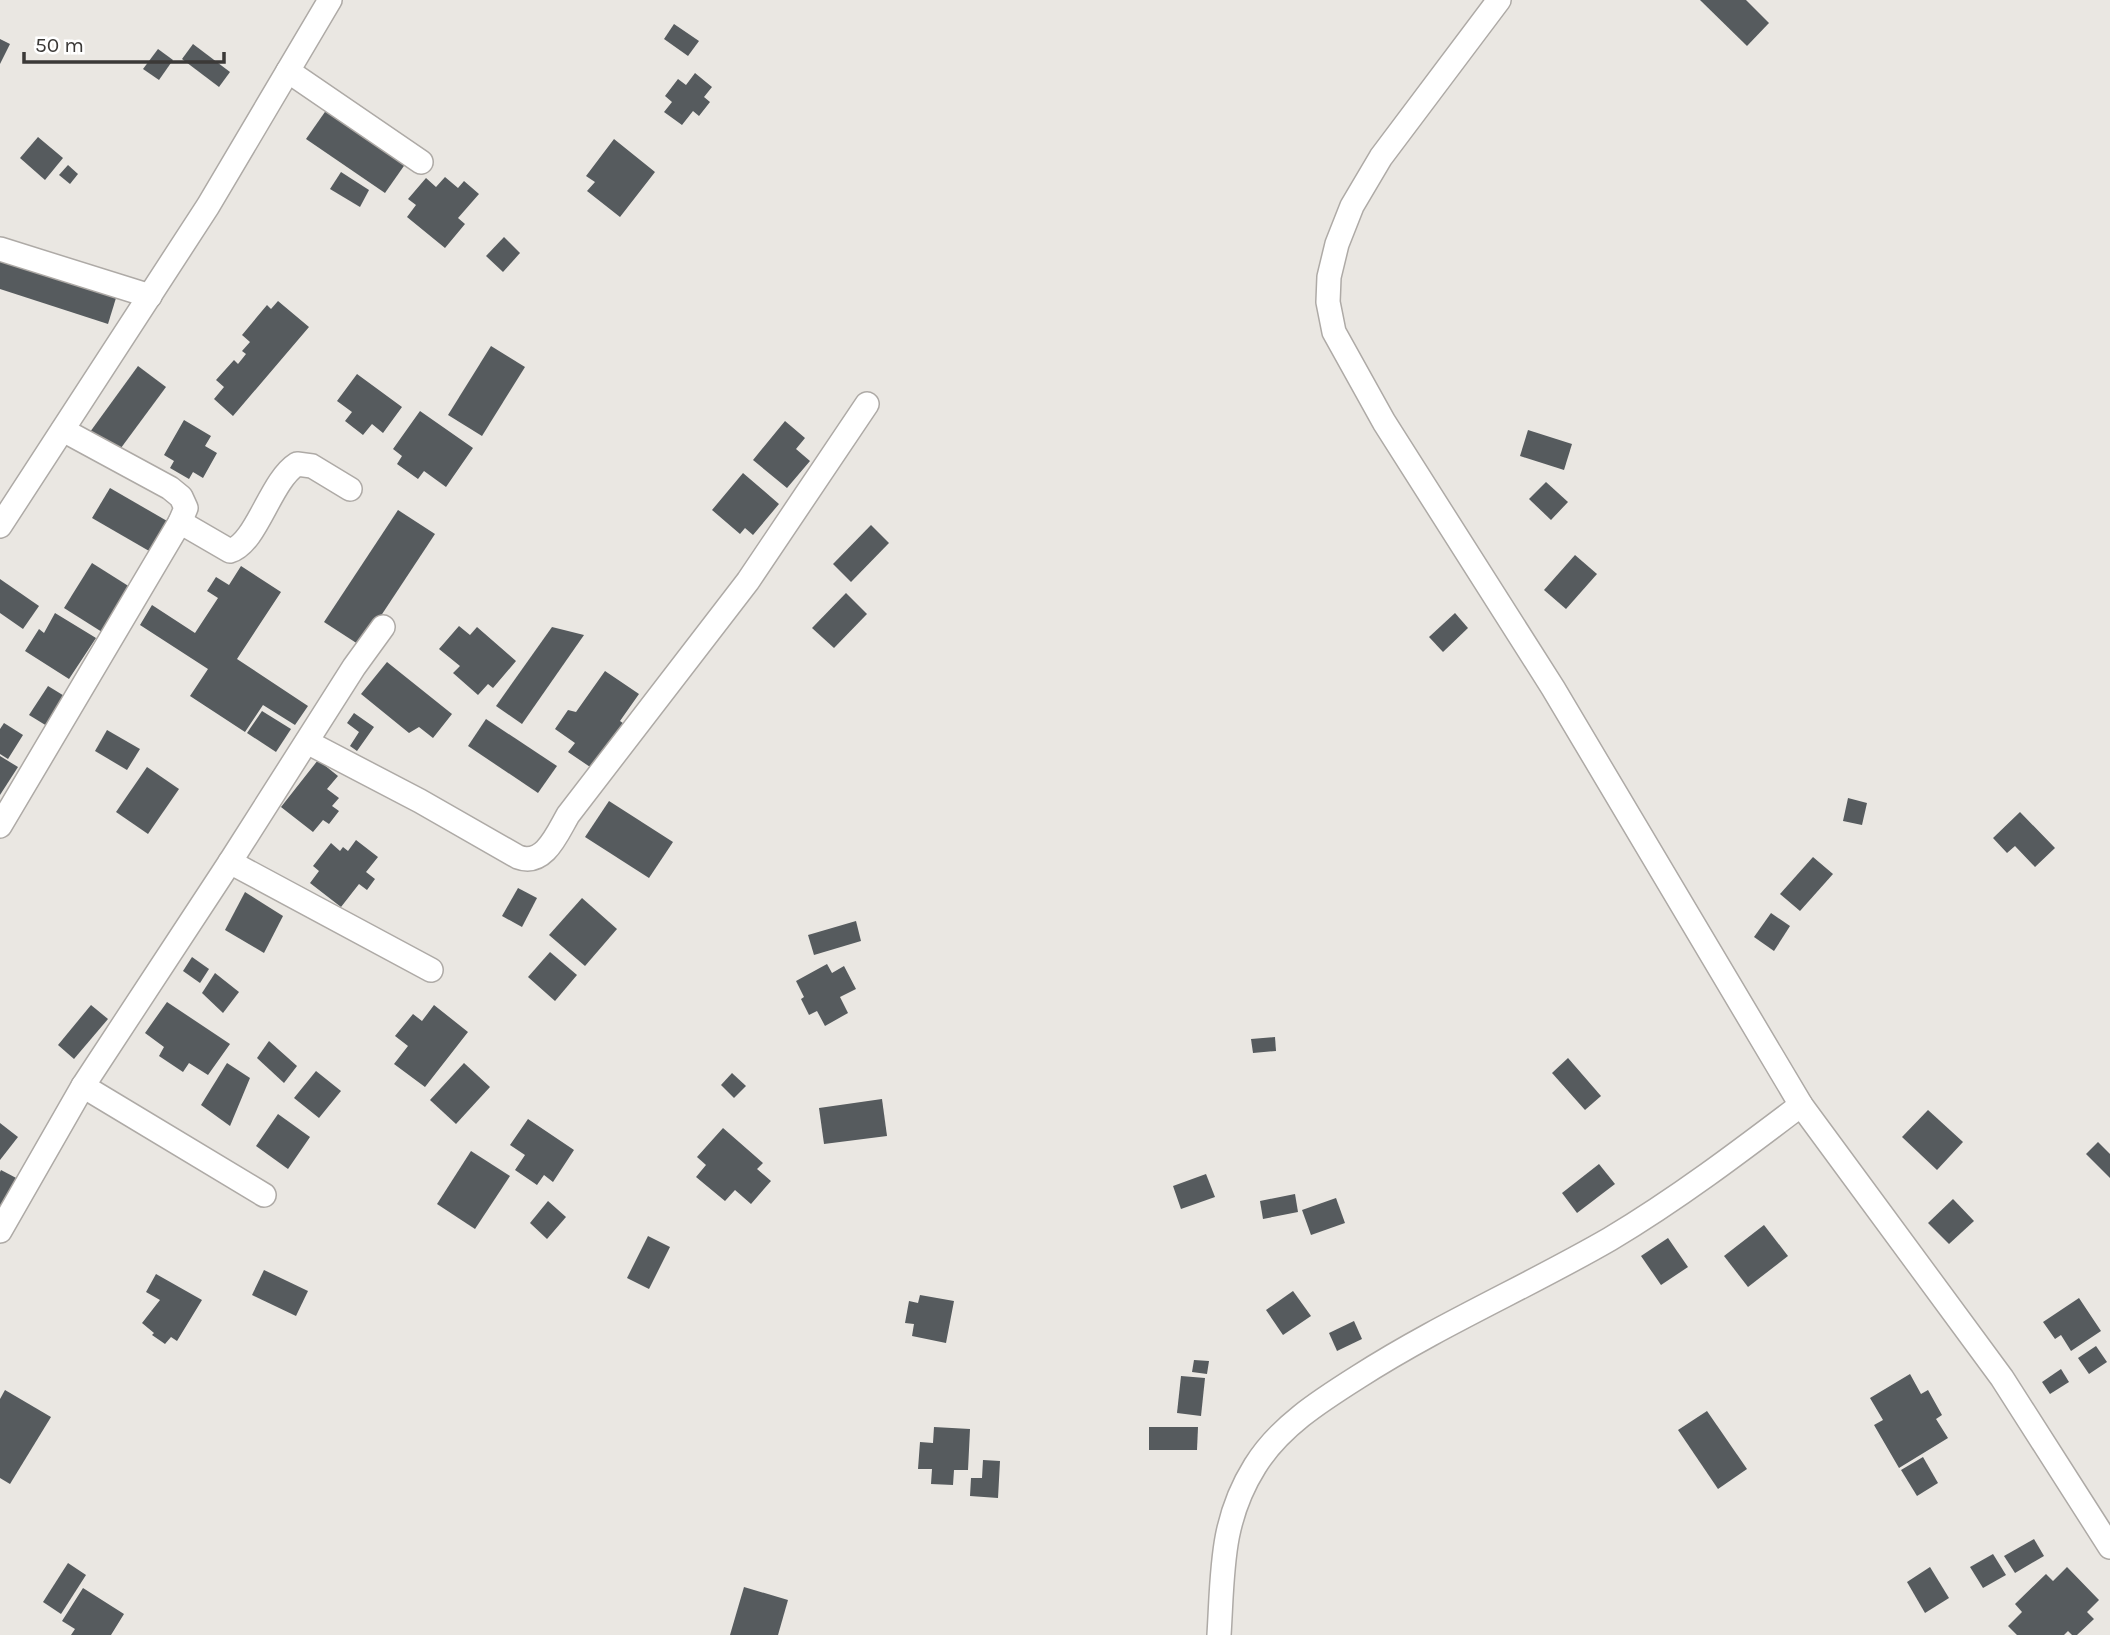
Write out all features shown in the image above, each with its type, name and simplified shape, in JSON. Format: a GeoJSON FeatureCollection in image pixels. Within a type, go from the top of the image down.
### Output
{"type":"FeatureCollection","features":[{"type":"Feature","properties":{"kind":"street"},"geometry":{"type":"LineString","coordinates":[[0,526],[208,206],[330,0]]}},
{"type":"Feature","properties":{"kind":"street"},"geometry":{"type":"LineString","coordinates":[[1499,0],[1381,157],[1352,206],[1337,244],[1329,277],[1328,303],[1334,332],[1384,422],[1553,688],[1801,1105],[2002,1378],[2110,1546]]}},
{"type":"Feature","properties":{"kind":"street"},"geometry":{"type":"LineString","coordinates":[[288,71],[421,162]]}},
{"type":"Feature","properties":{"kind":"street"},"geometry":{"type":"LineString","coordinates":[[0,249],[150,296]]}},
{"type":"Feature","properties":{"kind":"street"},"geometry":{"type":"LineString","coordinates":[[307,742],[420,801],[518,858],[523,860],[539,856],[551,844],[568,815],[748,581],[867,404]]}},
{"type":"Feature","properties":{"kind":"street"},"geometry":{"type":"LineString","coordinates":[[0,826],[180,522],[186,505],[170,488],[63,430]]}},
{"type":"Feature","properties":{"kind":"street"},"geometry":{"type":"LineString","coordinates":[[180,522],[229,551],[243,543],[283,478],[297,464],[312,466],[350,488]]}},
{"type":"Feature","properties":{"kind":"street"},"geometry":{"type":"LineString","coordinates":[[0,1231],[83,1086],[354,667],[383,627]]}},
{"type":"Feature","properties":{"kind":"street"},"geometry":{"type":"LineString","coordinates":[[230,862],[431,970]]}},
{"type":"Feature","properties":{"kind":"street"},"geometry":{"type":"LineString","coordinates":[[83,1086],[264,1195]]}},
{"type":"Feature","properties":{"kind":"street"},"geometry":{"type":"LineString","coordinates":[[1219,1635],[1225,1544],[1235,1501],[1256,1464],[1283,1431],[1324,1398],[1410,1344],[1553,1270],[1655,1212],[1801,1105]]}},
{"type":"Feature","properties":{"kind":"building"},"geometry":{"type":"Polygon","coordinates":[[[1700,0],[1746,0],[1769,23],[1747,46],[1700,0]]]}},
{"type":"Feature","properties":{"kind":"building"},"geometry":{"type":"Polygon","coordinates":[[[674,24],[699,41],[688,56],[664,39],[674,24]]]}},
{"type":"Feature","properties":{"kind":"building"},"geometry":{"type":"Polygon","coordinates":[[[0,39],[10,44],[0,64],[0,39]]]}},
{"type":"Feature","properties":{"kind":"building"},"geometry":{"type":"Polygon","coordinates":[[[193,44],[230,72],[219,87],[182,59],[193,44]]]}},
{"type":"Feature","properties":{"kind":"building"},"geometry":{"type":"Polygon","coordinates":[[[158,49],[173,60],[159,80],[143,69],[158,49]]]}},
{"type":"Feature","properties":{"kind":"building"},"geometry":{"type":"Polygon","coordinates":[[[695,73],[712,87],[704,97],[710,102],[699,116],[693,111],[682,125],[664,112],[672,102],[665,96],[678,79],[686,85],[695,73]]]}},
{"type":"Feature","properties":{"kind":"building"},"geometry":{"type":"Polygon","coordinates":[[[327,109],[406,163],[385,193],[306,139],[327,109]]]}},
{"type":"Feature","properties":{"kind":"building"},"geometry":{"type":"Polygon","coordinates":[[[38,137],[63,158],[45,180],[20,158],[38,137]]]}},
{"type":"Feature","properties":{"kind":"building"},"geometry":{"type":"Polygon","coordinates":[[[614,139],[655,172],[620,217],[587,191],[595,182],[586,176],[614,139]]]}},
{"type":"Feature","properties":{"kind":"building"},"geometry":{"type":"Polygon","coordinates":[[[68,165],[78,174],[70,184],[59,175],[68,165]]]}},
{"type":"Feature","properties":{"kind":"building"},"geometry":{"type":"Polygon","coordinates":[[[341,172],[369,190],[360,207],[330,189],[341,172]]]}},
{"type":"Feature","properties":{"kind":"building"},"geometry":{"type":"Polygon","coordinates":[[[445,177],[458,188],[464,181],[479,194],[458,218],[465,224],[445,248],[407,217],[416,205],[408,199],[426,178],[436,187],[445,177]]]}},
{"type":"Feature","properties":{"kind":"building"},"geometry":{"type":"Polygon","coordinates":[[[504,237],[520,253],[503,272],[486,256],[504,237]]]}},
{"type":"Feature","properties":{"kind":"building"},"geometry":{"type":"Polygon","coordinates":[[[0,260],[116,298],[108,324],[0,289],[0,260]]]}},
{"type":"Feature","properties":{"kind":"building"},"geometry":{"type":"Polygon","coordinates":[[[278,301],[309,327],[233,416],[214,399],[224,387],[216,380],[234,360],[238,364],[246,354],[242,351],[250,342],[242,335],[267,305],[271,309],[278,301]]]}},
{"type":"Feature","properties":{"kind":"building"},"geometry":{"type":"Polygon","coordinates":[[[491,346],[525,367],[482,436],[448,415],[491,346]]]}},
{"type":"Feature","properties":{"kind":"building"},"geometry":{"type":"Polygon","coordinates":[[[138,366],[166,387],[118,452],[90,432],[138,366]]]}},
{"type":"Feature","properties":{"kind":"building"},"geometry":{"type":"Polygon","coordinates":[[[357,374],[402,407],[383,433],[372,424],[363,435],[345,421],[352,412],[337,401],[357,374]]]}},
{"type":"Feature","properties":{"kind":"building"},"geometry":{"type":"Polygon","coordinates":[[[420,411],[473,448],[446,487],[424,471],[418,479],[397,464],[402,456],[393,449],[420,411]]]}},
{"type":"Feature","properties":{"kind":"building"},"geometry":{"type":"Polygon","coordinates":[[[184,420],[211,436],[205,446],[217,453],[203,478],[193,472],[189,479],[170,468],[174,461],[164,455],[184,420]]]}},
{"type":"Feature","properties":{"kind":"building"},"geometry":{"type":"Polygon","coordinates":[[[785,421],[805,438],[796,449],[810,461],[787,488],[753,460],[785,421]]]}},
{"type":"Feature","properties":{"kind":"building"},"geometry":{"type":"Polygon","coordinates":[[[1528,430],[1572,444],[1564,470],[1520,456],[1528,430]]]}},
{"type":"Feature","properties":{"kind":"building"},"geometry":{"type":"Polygon","coordinates":[[[743,473],[779,504],[753,535],[745,528],[740,534],[712,510],[743,473]]]}},
{"type":"Feature","properties":{"kind":"building"},"geometry":{"type":"Polygon","coordinates":[[[1546,482],[1568,502],[1551,520],[1529,499],[1546,482]]]}},
{"type":"Feature","properties":{"kind":"building"},"geometry":{"type":"Polygon","coordinates":[[[110,488],[174,525],[156,555],[92,518],[110,488]]]}},
{"type":"Feature","properties":{"kind":"building"},"geometry":{"type":"Polygon","coordinates":[[[398,510],[435,534],[361,646],[324,622],[398,510]]]}},
{"type":"Feature","properties":{"kind":"building"},"geometry":{"type":"Polygon","coordinates":[[[871,525],[889,543],[851,582],[833,564],[871,525]]]}},
{"type":"Feature","properties":{"kind":"building"},"geometry":{"type":"Polygon","coordinates":[[[1575,555],[1597,574],[1566,609],[1544,590],[1575,555]]]}},
{"type":"Feature","properties":{"kind":"building"},"geometry":{"type":"Polygon","coordinates":[[[92,563],[130,587],[102,632],[64,608],[92,563]]]}},
{"type":"Feature","properties":{"kind":"building"},"geometry":{"type":"Polygon","coordinates":[[[241,566],[281,592],[237,659],[308,706],[295,725],[263,705],[245,732],[190,696],[208,669],[140,625],[152,605],[195,633],[218,598],[207,591],[216,577],[229,585],[241,566]]]}},
{"type":"Feature","properties":{"kind":"building"},"geometry":{"type":"Polygon","coordinates":[[[0,579],[39,606],[23,629],[0,613],[0,579]]]}},
{"type":"Feature","properties":{"kind":"building"},"geometry":{"type":"Polygon","coordinates":[[[846,593],[867,614],[834,648],[812,628],[846,593]]]}},
{"type":"Feature","properties":{"kind":"building"},"geometry":{"type":"Polygon","coordinates":[[[55,613],[96,638],[69,679],[25,651],[39,629],[44,633],[55,613]]]}},
{"type":"Feature","properties":{"kind":"building"},"geometry":{"type":"Polygon","coordinates":[[[1455,613],[1468,628],[1443,652],[1429,637],[1455,613]]]}},
{"type":"Feature","properties":{"kind":"building"},"geometry":{"type":"Polygon","coordinates":[[[459,626],[470,635],[477,627],[516,661],[493,688],[488,684],[478,695],[453,673],[460,666],[439,649],[459,626]]]}},
{"type":"Feature","properties":{"kind":"building"},"geometry":{"type":"Polygon","coordinates":[[[552,627],[584,635],[522,724],[496,706],[552,627]]]}},
{"type":"Feature","properties":{"kind":"building"},"geometry":{"type":"Polygon","coordinates":[[[387,662],[452,714],[433,738],[419,727],[409,733],[361,694],[387,662]]]}},
{"type":"Feature","properties":{"kind":"building"},"geometry":{"type":"Polygon","coordinates":[[[605,671],[639,694],[620,721],[627,726],[596,771],[568,752],[575,743],[555,729],[568,710],[576,712],[605,671]]]}},
{"type":"Feature","properties":{"kind":"building"},"geometry":{"type":"Polygon","coordinates":[[[48,686],[66,697],[47,726],[29,715],[48,686]]]}},
{"type":"Feature","properties":{"kind":"building"},"geometry":{"type":"Polygon","coordinates":[[[262,711],[291,729],[276,752],[247,733],[262,711]]]}},
{"type":"Feature","properties":{"kind":"building"},"geometry":{"type":"Polygon","coordinates":[[[354,713],[374,727],[357,751],[350,746],[359,732],[347,723],[354,713]]]}},
{"type":"Feature","properties":{"kind":"building"},"geometry":{"type":"Polygon","coordinates":[[[486,719],[557,766],[538,793],[468,746],[486,719]]]}},
{"type":"Feature","properties":{"kind":"building"},"geometry":{"type":"Polygon","coordinates":[[[4,723],[23,735],[8,759],[0,754],[0,729],[4,723]]]}},
{"type":"Feature","properties":{"kind":"building"},"geometry":{"type":"Polygon","coordinates":[[[107,730],[140,749],[127,770],[95,751],[107,730]]]}},
{"type":"Feature","properties":{"kind":"building"},"geometry":{"type":"Polygon","coordinates":[[[0,756],[18,767],[0,795],[0,756]]]}},
{"type":"Feature","properties":{"kind":"building"},"geometry":{"type":"Polygon","coordinates":[[[318,760],[338,776],[327,789],[339,798],[332,806],[339,811],[329,824],[323,820],[313,832],[281,807],[318,760]]]}},
{"type":"Feature","properties":{"kind":"building"},"geometry":{"type":"Polygon","coordinates":[[[147,767],[179,789],[148,834],[116,812],[147,767]]]}},
{"type":"Feature","properties":{"kind":"building"},"geometry":{"type":"Polygon","coordinates":[[[1848,798],[1867,803],[1862,825],[1843,821],[1848,798]]]}},
{"type":"Feature","properties":{"kind":"building"},"geometry":{"type":"Polygon","coordinates":[[[609,801],[673,842],[649,878],[585,837],[609,801]]]}},
{"type":"Feature","properties":{"kind":"building"},"geometry":{"type":"Polygon","coordinates":[[[2020,812],[2055,848],[2035,867],[2015,846],[2007,853],[1993,838],[2020,812]]]}},
{"type":"Feature","properties":{"kind":"building"},"geometry":{"type":"Polygon","coordinates":[[[356,840],[378,857],[366,872],[375,879],[367,890],[359,884],[341,907],[310,883],[319,871],[313,866],[331,843],[340,851],[343,847],[348,851],[356,840]]]}},
{"type":"Feature","properties":{"kind":"building"},"geometry":{"type":"Polygon","coordinates":[[[1813,857],[1833,874],[1800,911],[1780,894],[1813,857]]]}},
{"type":"Feature","properties":{"kind":"building"},"geometry":{"type":"Polygon","coordinates":[[[518,888],[537,898],[522,927],[502,916],[518,888]]]}},
{"type":"Feature","properties":{"kind":"building"},"geometry":{"type":"Polygon","coordinates":[[[245,892],[283,916],[264,953],[225,930],[245,892]]]}},
{"type":"Feature","properties":{"kind":"building"},"geometry":{"type":"Polygon","coordinates":[[[582,898],[617,929],[585,966],[549,935],[582,898]]]}},
{"type":"Feature","properties":{"kind":"building"},"geometry":{"type":"Polygon","coordinates":[[[1771,913],[1790,926],[1774,951],[1754,937],[1771,913]]]}},
{"type":"Feature","properties":{"kind":"building"},"geometry":{"type":"Polygon","coordinates":[[[856,921],[861,941],[814,955],[808,935],[856,921]]]}},
{"type":"Feature","properties":{"kind":"building"},"geometry":{"type":"Polygon","coordinates":[[[550,952],[577,975],[555,1001],[528,977],[550,952]]]}},
{"type":"Feature","properties":{"kind":"building"},"geometry":{"type":"Polygon","coordinates":[[[192,957],[209,969],[200,983],[183,971],[192,957]]]}},
{"type":"Feature","properties":{"kind":"building"},"geometry":{"type":"Polygon","coordinates":[[[827,964],[832,973],[844,966],[856,989],[840,997],[848,1013],[825,1026],[817,1011],[809,1015],[796,981],[827,964]]]}},
{"type":"Feature","properties":{"kind":"building"},"geometry":{"type":"Polygon","coordinates":[[[215,973],[239,992],[223,1013],[202,993],[215,973]]]}},
{"type":"Feature","properties":{"kind":"building"},"geometry":{"type":"Polygon","coordinates":[[[167,1002],[230,1044],[208,1075],[189,1063],[183,1072],[159,1056],[164,1047],[145,1033],[167,1002]]]}},
{"type":"Feature","properties":{"kind":"building"},"geometry":{"type":"Polygon","coordinates":[[[91,1005],[108,1019],[74,1059],[58,1045],[91,1005]]]}},
{"type":"Feature","properties":{"kind":"building"},"geometry":{"type":"Polygon","coordinates":[[[434,1005],[468,1032],[425,1087],[394,1064],[408,1046],[395,1036],[413,1014],[422,1021],[434,1005]]]}},
{"type":"Feature","properties":{"kind":"building"},"geometry":{"type":"Polygon","coordinates":[[[1275,1037],[1276,1051],[1253,1053],[1251,1039],[1275,1037]]]}},
{"type":"Feature","properties":{"kind":"building"},"geometry":{"type":"Polygon","coordinates":[[[269,1041],[297,1066],[284,1083],[257,1058],[269,1041]]]}},
{"type":"Feature","properties":{"kind":"building"},"geometry":{"type":"Polygon","coordinates":[[[1568,1058],[1601,1096],[1585,1110],[1552,1073],[1568,1058]]]}},
{"type":"Feature","properties":{"kind":"building"},"geometry":{"type":"Polygon","coordinates":[[[227,1063],[250,1078],[230,1126],[201,1105],[227,1063]]]}},
{"type":"Feature","properties":{"kind":"building"},"geometry":{"type":"Polygon","coordinates":[[[464,1063],[490,1087],[456,1124],[430,1100],[464,1063]]]}},
{"type":"Feature","properties":{"kind":"building"},"geometry":{"type":"Polygon","coordinates":[[[316,1071],[341,1091],[319,1118],[294,1098],[316,1071]]]}},
{"type":"Feature","properties":{"kind":"building"},"geometry":{"type":"Polygon","coordinates":[[[732,1073],[746,1086],[734,1098],[721,1085],[732,1073]]]}},
{"type":"Feature","properties":{"kind":"building"},"geometry":{"type":"Polygon","coordinates":[[[882,1099],[887,1136],[824,1144],[819,1108],[882,1099]]]}},
{"type":"Feature","properties":{"kind":"building"},"geometry":{"type":"Polygon","coordinates":[[[1928,1110],[1963,1142],[1937,1170],[1902,1137],[1928,1110]]]}},
{"type":"Feature","properties":{"kind":"building"},"geometry":{"type":"Polygon","coordinates":[[[278,1114],[310,1137],[288,1169],[256,1146],[278,1114]]]}},
{"type":"Feature","properties":{"kind":"building"},"geometry":{"type":"Polygon","coordinates":[[[528,1119],[574,1150],[553,1182],[544,1175],[537,1185],[515,1170],[525,1155],[510,1145],[528,1119]]]}},
{"type":"Feature","properties":{"kind":"building"},"geometry":{"type":"Polygon","coordinates":[[[0,1123],[18,1137],[0,1160],[0,1123]]]}},
{"type":"Feature","properties":{"kind":"building"},"geometry":{"type":"Polygon","coordinates":[[[723,1128],[763,1163],[757,1169],[771,1181],[751,1204],[735,1190],[725,1201],[696,1177],[706,1165],[697,1157],[723,1128]]]}},
{"type":"Feature","properties":{"kind":"building"},"geometry":{"type":"Polygon","coordinates":[[[2098,1142],[2110,1154],[2110,1178],[2086,1154],[2098,1142]]]}},
{"type":"Feature","properties":{"kind":"building"},"geometry":{"type":"Polygon","coordinates":[[[471,1151],[510,1176],[475,1229],[437,1204],[471,1151]]]}},
{"type":"Feature","properties":{"kind":"building"},"geometry":{"type":"Polygon","coordinates":[[[1599,1164],[1615,1184],[1577,1213],[1562,1193],[1599,1164]]]}},
{"type":"Feature","properties":{"kind":"building"},"geometry":{"type":"Polygon","coordinates":[[[1,1170],[20,1180],[0,1217],[0,1172],[1,1170]]]}},
{"type":"Feature","properties":{"kind":"building"},"geometry":{"type":"Polygon","coordinates":[[[1206,1174],[1215,1197],[1181,1209],[1173,1186],[1206,1174]]]}},
{"type":"Feature","properties":{"kind":"building"},"geometry":{"type":"Polygon","coordinates":[[[1295,1194],[1298,1212],[1263,1219],[1260,1201],[1295,1194]]]}},
{"type":"Feature","properties":{"kind":"building"},"geometry":{"type":"Polygon","coordinates":[[[1336,1198],[1345,1223],[1311,1235],[1302,1210],[1336,1198]]]}},
{"type":"Feature","properties":{"kind":"building"},"geometry":{"type":"Polygon","coordinates":[[[1953,1199],[1974,1221],[1949,1244],[1928,1223],[1953,1199]]]}},
{"type":"Feature","properties":{"kind":"building"},"geometry":{"type":"Polygon","coordinates":[[[548,1201],[566,1217],[547,1239],[530,1223],[548,1201]]]}},
{"type":"Feature","properties":{"kind":"building"},"geometry":{"type":"Polygon","coordinates":[[[1764,1225],[1788,1256],[1748,1287],[1724,1256],[1764,1225]]]}},
{"type":"Feature","properties":{"kind":"building"},"geometry":{"type":"Polygon","coordinates":[[[648,1236],[670,1247],[649,1289],[627,1278],[648,1236]]]}},
{"type":"Feature","properties":{"kind":"building"},"geometry":{"type":"Polygon","coordinates":[[[1668,1238],[1688,1267],[1661,1285],[1641,1256],[1668,1238]]]}},
{"type":"Feature","properties":{"kind":"building"},"geometry":{"type":"Polygon","coordinates":[[[264,1270],[308,1291],[296,1316],[252,1295],[264,1270]]]}},
{"type":"Feature","properties":{"kind":"building"},"geometry":{"type":"Polygon","coordinates":[[[156,1274],[202,1300],[177,1341],[171,1337],[165,1344],[152,1335],[154,1333],[142,1323],[160,1300],[146,1292],[156,1274]]]}},
{"type":"Feature","properties":{"kind":"building"},"geometry":{"type":"Polygon","coordinates":[[[1293,1291],[1311,1316],[1283,1335],[1266,1310],[1293,1291]]]}},
{"type":"Feature","properties":{"kind":"building"},"geometry":{"type":"Polygon","coordinates":[[[920,1295],[954,1301],[946,1343],[912,1336],[914,1324],[905,1323],[909,1301],[918,1303],[920,1295]]]}},
{"type":"Feature","properties":{"kind":"building"},"geometry":{"type":"Polygon","coordinates":[[[2079,1298],[2101,1331],[2071,1351],[2061,1335],[2055,1339],[2043,1322],[2079,1298]]]}},
{"type":"Feature","properties":{"kind":"building"},"geometry":{"type":"Polygon","coordinates":[[[1354,1321],[1362,1339],[1337,1351],[1329,1333],[1354,1321]]]}},
{"type":"Feature","properties":{"kind":"building"},"geometry":{"type":"Polygon","coordinates":[[[2096,1346],[2107,1362],[2089,1374],[2078,1358],[2096,1346]]]}},
{"type":"Feature","properties":{"kind":"building"},"geometry":{"type":"Polygon","coordinates":[[[1194,1360],[1209,1361],[1207,1374],[1192,1372],[1194,1360]]]}},
{"type":"Feature","properties":{"kind":"building"},"geometry":{"type":"Polygon","coordinates":[[[2061,1369],[2069,1382],[2050,1394],[2042,1382],[2061,1369]]]}},
{"type":"Feature","properties":{"kind":"building"},"geometry":{"type":"Polygon","coordinates":[[[1910,1374],[1921,1394],[1928,1390],[1942,1415],[1936,1419],[1948,1438],[1899,1468],[1874,1425],[1883,1420],[1870,1398],[1910,1374]]]}},
{"type":"Feature","properties":{"kind":"building"},"geometry":{"type":"Polygon","coordinates":[[[1181,1376],[1205,1378],[1201,1416],[1177,1413],[1181,1376]]]}},
{"type":"Feature","properties":{"kind":"building"},"geometry":{"type":"Polygon","coordinates":[[[5,1390],[51,1417],[10,1484],[0,1478],[0,1399],[5,1390]]]}},
{"type":"Feature","properties":{"kind":"building"},"geometry":{"type":"Polygon","coordinates":[[[1707,1411],[1747,1469],[1718,1489],[1678,1430],[1707,1411]]]}},
{"type":"Feature","properties":{"kind":"building"},"geometry":{"type":"Polygon","coordinates":[[[934,1427],[970,1429],[968,1470],[954,1470],[953,1485],[931,1484],[932,1469],[918,1469],[920,1442],[933,1443],[934,1427]]]}},
{"type":"Feature","properties":{"kind":"building"},"geometry":{"type":"Polygon","coordinates":[[[1149,1427],[1198,1427],[1197,1450],[1149,1450],[1149,1427]]]}},
{"type":"Feature","properties":{"kind":"building"},"geometry":{"type":"Polygon","coordinates":[[[1923,1457],[1938,1483],[1917,1496],[1901,1470],[1923,1457]]]}},
{"type":"Feature","properties":{"kind":"building"},"geometry":{"type":"Polygon","coordinates":[[[983,1460],[1000,1461],[998,1498],[970,1496],[971,1478],[982,1478],[983,1460]]]}},
{"type":"Feature","properties":{"kind":"building"},"geometry":{"type":"Polygon","coordinates":[[[2034,1539],[2044,1556],[2015,1573],[2004,1556],[2034,1539]]]}},
{"type":"Feature","properties":{"kind":"building"},"geometry":{"type":"Polygon","coordinates":[[[1993,1554],[2006,1575],[1983,1588],[1970,1567],[1993,1554]]]}},
{"type":"Feature","properties":{"kind":"building"},"geometry":{"type":"Polygon","coordinates":[[[68,1563],[86,1575],[61,1614],[43,1602],[68,1563]]]}},
{"type":"Feature","properties":{"kind":"building"},"geometry":{"type":"Polygon","coordinates":[[[1930,1567],[1949,1598],[1925,1613],[1907,1582],[1930,1567]]]}},
{"type":"Feature","properties":{"kind":"building"},"geometry":{"type":"Polygon","coordinates":[[[2067,1567],[2099,1600],[2087,1612],[2094,1619],[2077,1635],[2068,1631],[2064,1635],[2017,1635],[2008,1626],[2022,1612],[2015,1604],[2046,1574],[2053,1581],[2067,1567]]]}},
{"type":"Feature","properties":{"kind":"building"},"geometry":{"type":"Polygon","coordinates":[[[744,1587],[788,1600],[778,1635],[730,1635],[744,1587]]]}},
{"type":"Feature","properties":{"kind":"building"},"geometry":{"type":"Polygon","coordinates":[[[83,1588],[124,1614],[111,1635],[71,1635],[75,1629],[62,1621],[83,1588]]]}}]}
